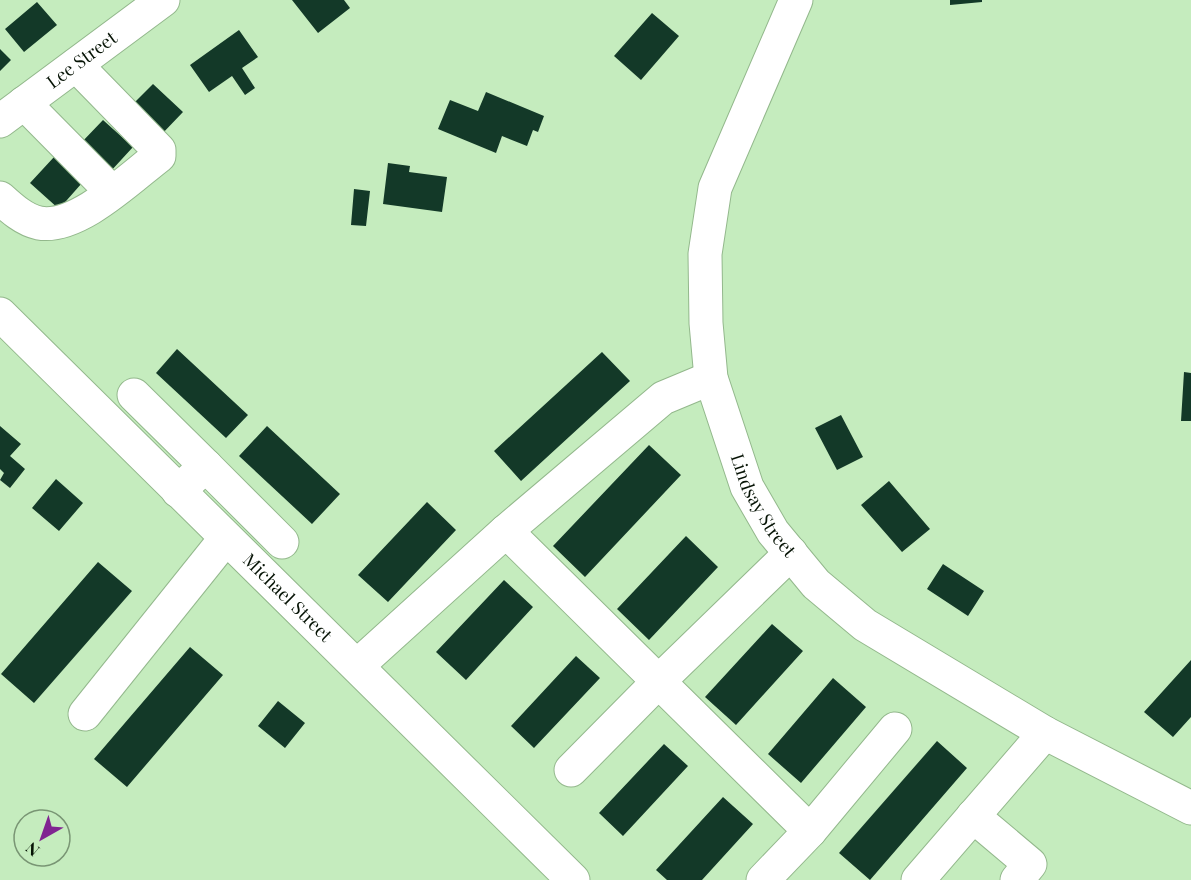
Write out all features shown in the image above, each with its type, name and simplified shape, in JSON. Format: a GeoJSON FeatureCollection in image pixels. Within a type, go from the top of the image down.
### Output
{"type":"FeatureCollection","features":[{"type":"Feature","properties":{"kind":"street","name":"Lee Street"},"geometry":{"type":"LineString","coordinates":[[12,112],[163,0]]}},
{"type":"Feature","properties":{"kind":"street","name":"Lindsay Street"},"geometry":{"type":"LineString","coordinates":[[796,0],[714,188],[705,254],[706,323],[711,378],[747,487],[773,532],[816,584],[865,625],[1045,733],[1189,804]]}},
{"type":"Feature","properties":{"kind":"street"},"geometry":{"type":"LineString","coordinates":[[0,198],[19,214],[38,223],[57,224],[85,213],[159,156],[159,150],[76,65]]}},
{"type":"Feature","properties":{"kind":"street"},"geometry":{"type":"LineString","coordinates":[[12,112],[112,192]]}},
{"type":"Feature","properties":{"kind":"street","name":"Michael Street"},"geometry":{"type":"LineString","coordinates":[[0,314],[573,880]]}},
{"type":"Feature","properties":{"kind":"street"},"geometry":{"type":"LineString","coordinates":[[357,666],[506,531],[663,398],[711,378]]}},
{"type":"Feature","properties":{"kind":"street"},"geometry":{"type":"LineString","coordinates":[[134,395],[282,542]]}},
{"type":"Feature","properties":{"kind":"street"},"geometry":{"type":"LineString","coordinates":[[178,490],[206,466]]}},
{"type":"Feature","properties":{"kind":"street"},"geometry":{"type":"LineString","coordinates":[[506,531],[810,831]]}},
{"type":"Feature","properties":{"kind":"street"},"geometry":{"type":"LineString","coordinates":[[85,714],[226,538]]}},
{"type":"Feature","properties":{"kind":"street"},"geometry":{"type":"LineString","coordinates":[[571,770],[791,553]]}},
{"type":"Feature","properties":{"kind":"street"},"geometry":{"type":"LineString","coordinates":[[763,880],[810,831],[895,729]]}},
{"type":"Feature","properties":{"kind":"street"},"geometry":{"type":"LineString","coordinates":[[918,880],[1045,733]]}},
{"type":"Feature","properties":{"kind":"street"},"geometry":{"type":"LineString","coordinates":[[973,816],[1030,864],[1017,880]]}},
{"type":"Feature","properties":{"kind":"building"},"geometry":{"type":"Polygon","coordinates":[[[292,0],[344,0],[350,8],[318,33],[292,0]]]}},
{"type":"Feature","properties":{"kind":"building"},"geometry":{"type":"Polygon","coordinates":[[[950,0],[982,0],[982,2],[950,5],[950,0]]]}},
{"type":"Feature","properties":{"kind":"building"},"geometry":{"type":"Polygon","coordinates":[[[37,2],[57,25],[24,52],[5,29],[37,2]]]}},
{"type":"Feature","properties":{"kind":"building"},"geometry":{"type":"Polygon","coordinates":[[[652,13],[679,36],[641,80],[614,56],[652,13]]]}},
{"type":"Feature","properties":{"kind":"building"},"geometry":{"type":"Polygon","coordinates":[[[239,30],[258,57],[242,68],[255,88],[245,95],[232,76],[209,92],[190,65],[239,30]]]}},
{"type":"Feature","properties":{"kind":"building"},"geometry":{"type":"Polygon","coordinates":[[[0,49],[11,60],[0,71],[0,49]]]}},
{"type":"Feature","properties":{"kind":"building"},"geometry":{"type":"Polygon","coordinates":[[[153,84],[183,112],[160,136],[130,107],[153,84]]]}},
{"type":"Feature","properties":{"kind":"building"},"geometry":{"type":"Polygon","coordinates":[[[486,92],[544,116],[538,132],[533,130],[527,146],[502,136],[496,153],[438,129],[450,100],[478,111],[486,92]]]}},
{"type":"Feature","properties":{"kind":"building"},"geometry":{"type":"Polygon","coordinates":[[[103,120],[133,147],[110,172],[80,144],[103,120]]]}},
{"type":"Feature","properties":{"kind":"building"},"geometry":{"type":"Polygon","coordinates":[[[54,157],[82,183],[59,209],[30,183],[54,157]]]}},
{"type":"Feature","properties":{"kind":"building"},"geometry":{"type":"Polygon","coordinates":[[[388,163],[410,166],[409,172],[447,177],[442,212],[383,204],[388,163]]]}},
{"type":"Feature","properties":{"kind":"building"},"geometry":{"type":"Polygon","coordinates":[[[354,189],[370,191],[366,226],[351,225],[354,189]]]}},
{"type":"Feature","properties":{"kind":"building"},"geometry":{"type":"Polygon","coordinates":[[[177,349],[248,415],[226,438],[156,373],[177,349]]]}},
{"type":"Feature","properties":{"kind":"building"},"geometry":{"type":"Polygon","coordinates":[[[602,352],[630,381],[521,481],[494,451],[602,352]]]}},
{"type":"Feature","properties":{"kind":"building"},"geometry":{"type":"Polygon","coordinates":[[[1184,372],[1191,373],[1191,421],[1181,421],[1184,372]]]}},
{"type":"Feature","properties":{"kind":"building"},"geometry":{"type":"Polygon","coordinates":[[[841,415],[863,457],[837,470],[815,428],[841,415]]]}},
{"type":"Feature","properties":{"kind":"building"},"geometry":{"type":"Polygon","coordinates":[[[0,426],[21,444],[10,456],[25,469],[10,488],[0,480],[4,473],[0,469],[0,426]]]}},
{"type":"Feature","properties":{"kind":"building"},"geometry":{"type":"Polygon","coordinates":[[[267,426],[340,494],[312,524],[239,456],[267,426]]]}},
{"type":"Feature","properties":{"kind":"building"},"geometry":{"type":"Polygon","coordinates":[[[649,445],[681,475],[585,577],[553,546],[649,445]]]}},
{"type":"Feature","properties":{"kind":"building"},"geometry":{"type":"Polygon","coordinates":[[[56,479],[83,503],[59,531],[32,508],[56,479]]]}},
{"type":"Feature","properties":{"kind":"building"},"geometry":{"type":"Polygon","coordinates":[[[889,481],[930,529],[902,552],[861,505],[889,481]]]}},
{"type":"Feature","properties":{"kind":"building"},"geometry":{"type":"Polygon","coordinates":[[[427,502],[456,530],[388,602],[358,575],[427,502]]]}},
{"type":"Feature","properties":{"kind":"building"},"geometry":{"type":"Polygon","coordinates":[[[686,536],[718,567],[649,640],[617,609],[686,536]]]}},
{"type":"Feature","properties":{"kind":"building"},"geometry":{"type":"Polygon","coordinates":[[[98,562],[132,591],[34,703],[1,674],[98,562]]]}},
{"type":"Feature","properties":{"kind":"building"},"geometry":{"type":"Polygon","coordinates":[[[943,564],[984,591],[968,616],[927,589],[943,564]]]}},
{"type":"Feature","properties":{"kind":"building"},"geometry":{"type":"Polygon","coordinates":[[[504,580],[533,607],[466,680],[436,652],[504,580]]]}},
{"type":"Feature","properties":{"kind":"building"},"geometry":{"type":"Polygon","coordinates":[[[772,624],[803,651],[736,725],[705,697],[772,624]]]}},
{"type":"Feature","properties":{"kind":"building"},"geometry":{"type":"Polygon","coordinates":[[[190,647],[223,675],[127,787],[94,759],[190,647]]]}},
{"type":"Feature","properties":{"kind":"building"},"geometry":{"type":"Polygon","coordinates":[[[576,656],[600,678],[534,748],[511,726],[576,656]]]}},
{"type":"Feature","properties":{"kind":"building"},"geometry":{"type":"Polygon","coordinates":[[[1191,660],[1191,717],[1173,737],[1144,712],[1191,660]]]}},
{"type":"Feature","properties":{"kind":"building"},"geometry":{"type":"Polygon","coordinates":[[[833,678],[866,707],[801,783],[768,754],[833,678]]]}},
{"type":"Feature","properties":{"kind":"building"},"geometry":{"type":"Polygon","coordinates":[[[278,701],[305,723],[285,748],[258,726],[278,701]]]}},
{"type":"Feature","properties":{"kind":"building"},"geometry":{"type":"Polygon","coordinates":[[[937,741],[967,768],[870,880],[839,853],[937,741]]]}},
{"type":"Feature","properties":{"kind":"building"},"geometry":{"type":"Polygon","coordinates":[[[664,744],[688,766],[623,836],[599,813],[664,744]]]}},
{"type":"Feature","properties":{"kind":"building"},"geometry":{"type":"Polygon","coordinates":[[[723,797],[753,824],[702,880],[667,880],[656,870],[723,797]]]}}]}
